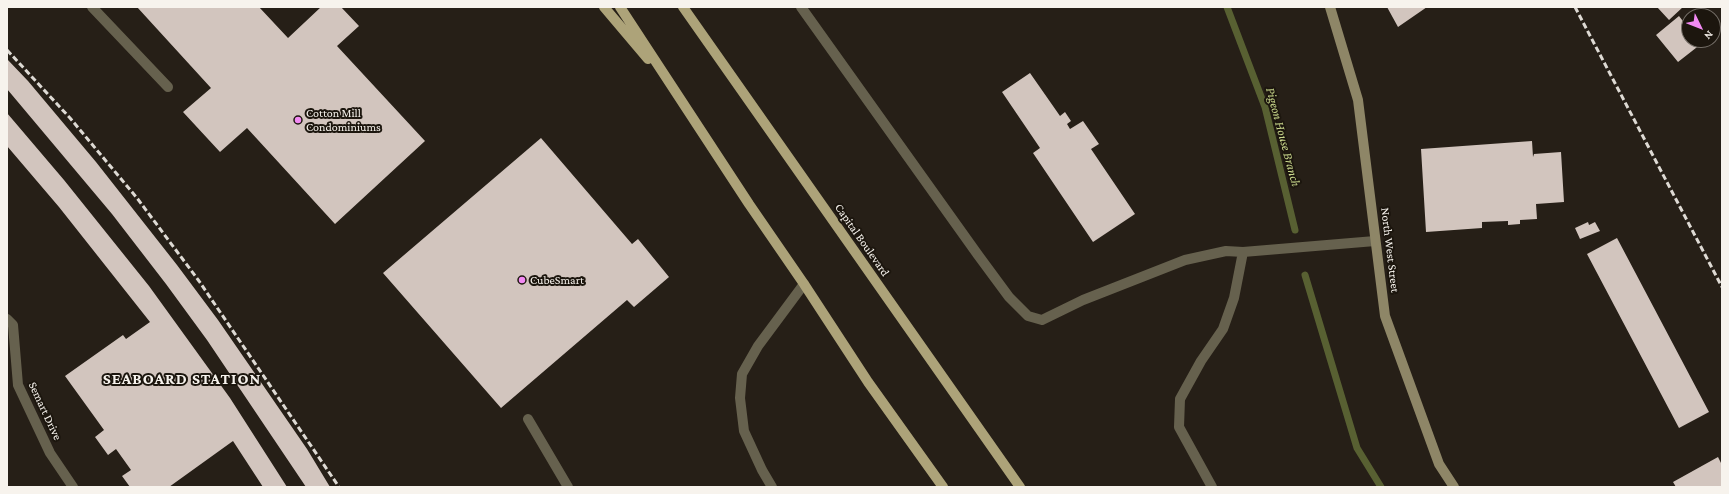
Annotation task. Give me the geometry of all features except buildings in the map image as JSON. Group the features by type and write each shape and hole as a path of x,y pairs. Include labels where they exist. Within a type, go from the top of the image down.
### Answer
{"main road":[{"path":"604,7 675,93 695,122"},
{"path":"620,7 748,204 804,284 868,382 942,486"},
{"name":"Capital Boulevard","path":"683,7 1020,487"}],"street":[{"path":"92,7 168,87"},
{"path":"801,7 991,273 1009,297 1028,316 1042,320 1083,300 1185,260 1226,251 1243,252 1375,241"},
{"name":"North West Street","path":"1330,7 1358,100 1385,316 1439,464 1454,487"},
{"path":"1212,487 1179,427 1180,399 1201,360 1223,329 1234,298 1243,252"},
{"path":"772,487 744,432 740,398 742,374 758,346 804,284"},
{"name":"Semart Drive","path":"7,319 13,325 18,386 50,453 73,487"},
{"path":"528,419 568,487"}],"waterway":[{"name":"Pigeon House Branch","path":"1227,7 1265,107 1295,230"},
{"name":"Pigeon House Branch","path":"1305,275 1357,448 1381,487"}],"railway":[{"path":"1575,7 1722,287"},
{"path":"7,50 70,118 137,198 199,281 339,487"}],"place":[{"name":"Cotton Mill Condominiums","path":"298,120"},
{"name":"CubeSmart","path":"522,280"}],"district":[{"name":"SEABOARD STATION","path":"182,379"}]}
